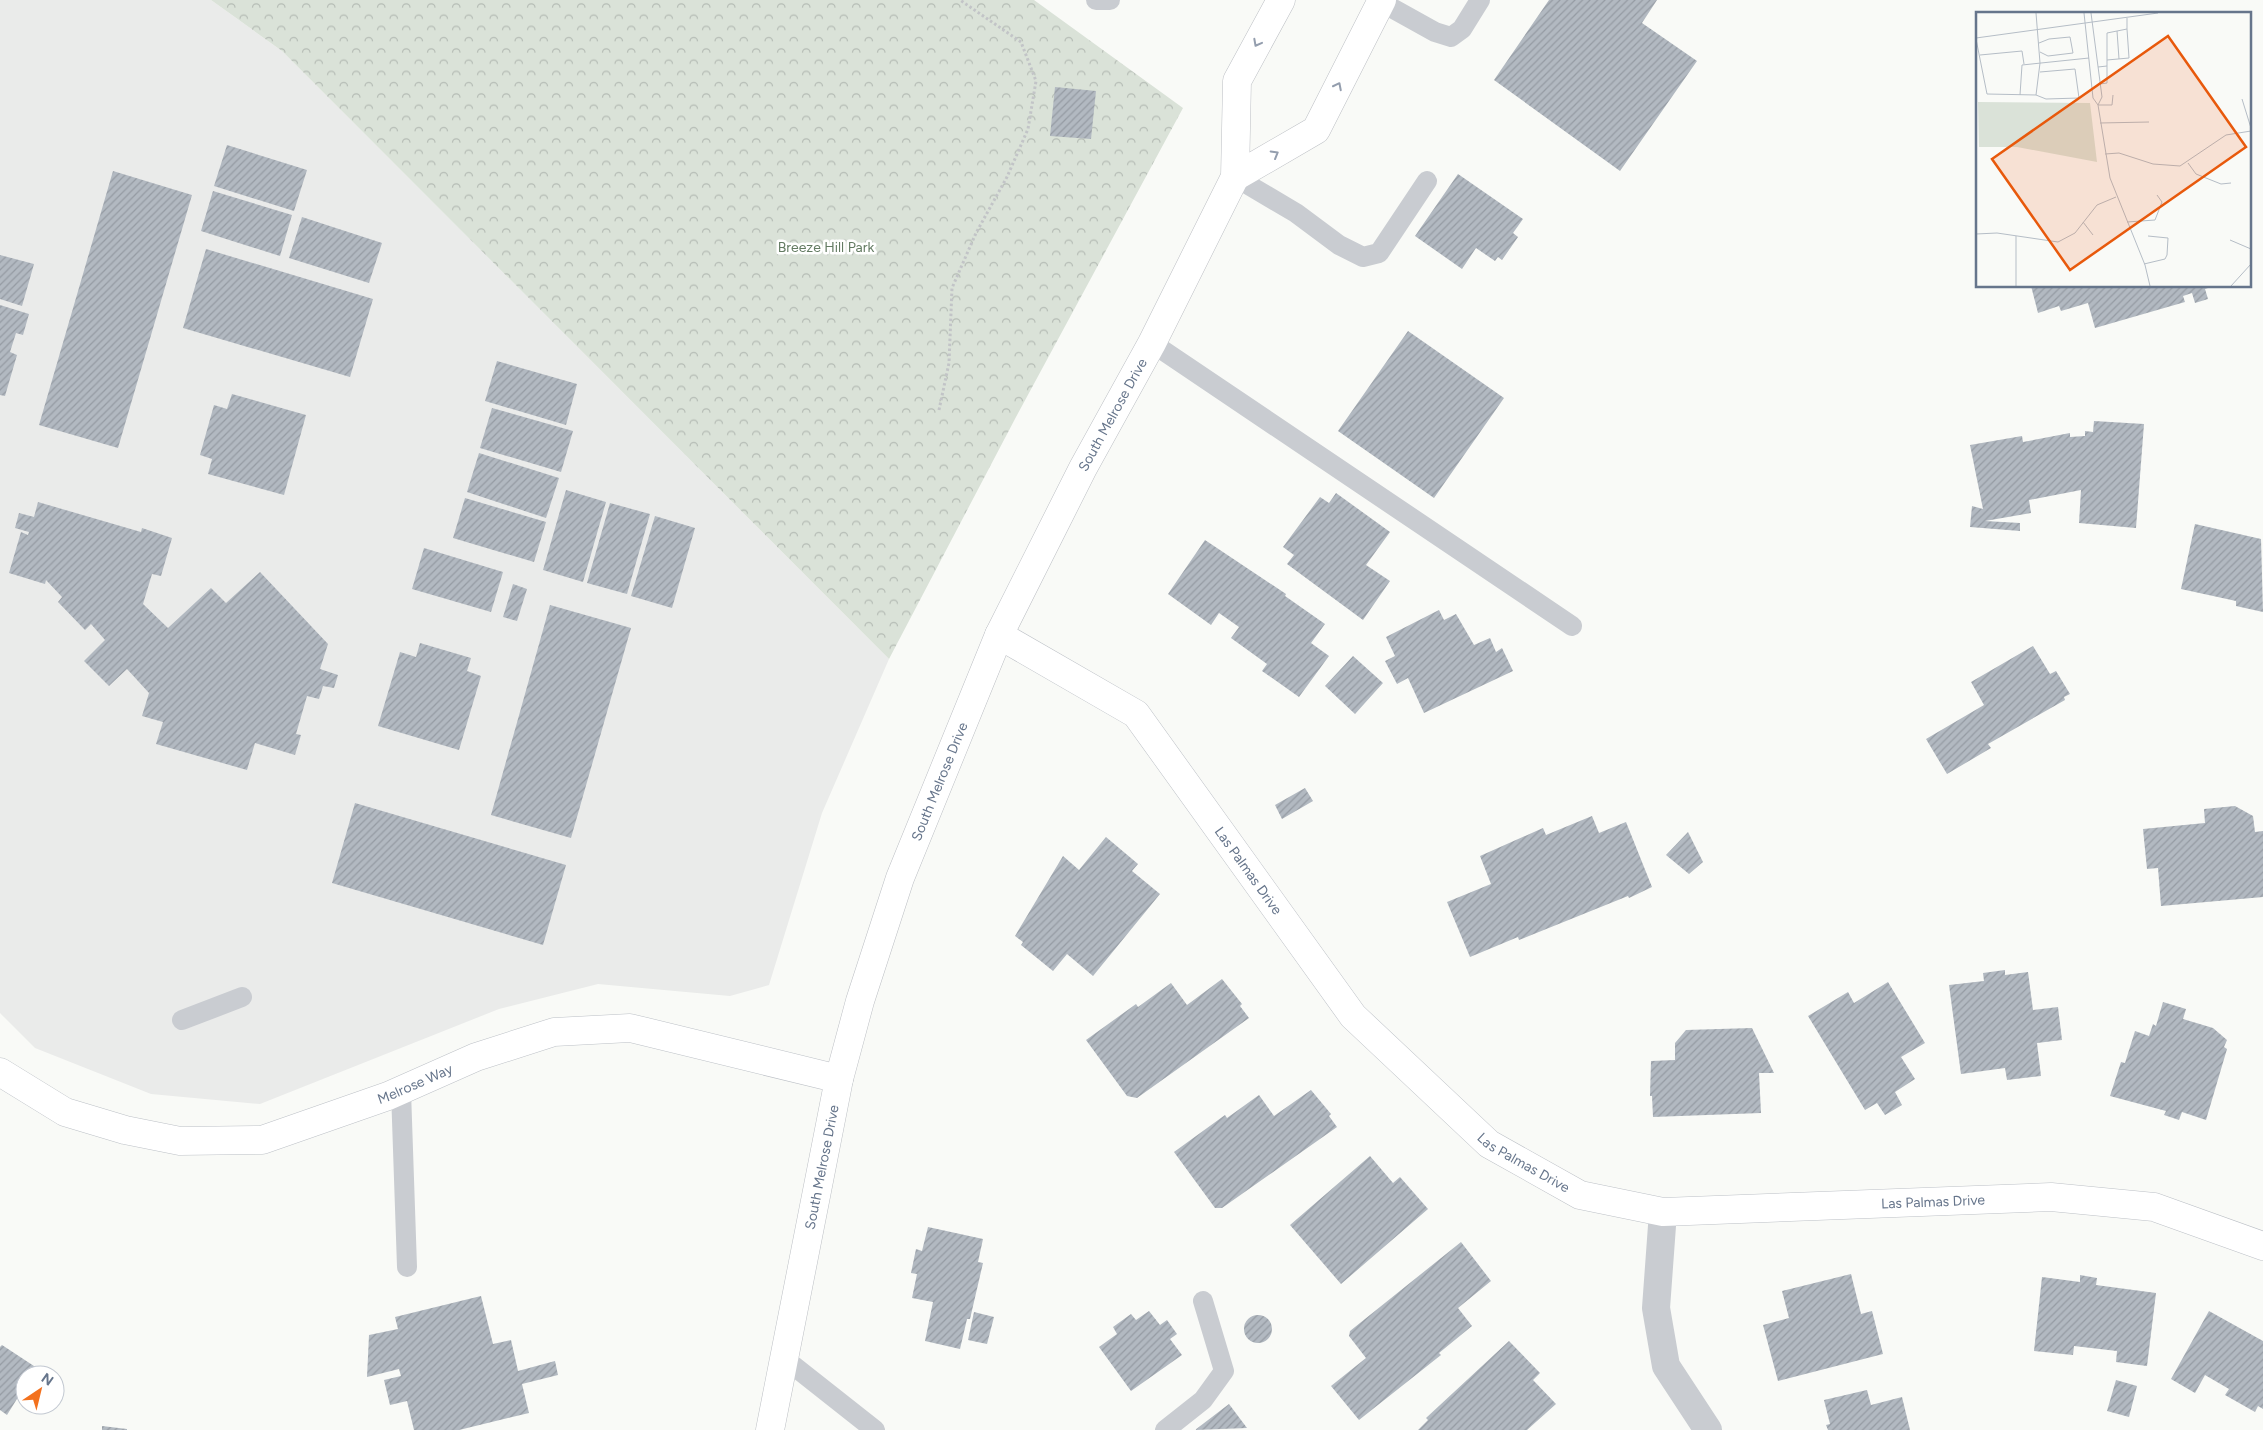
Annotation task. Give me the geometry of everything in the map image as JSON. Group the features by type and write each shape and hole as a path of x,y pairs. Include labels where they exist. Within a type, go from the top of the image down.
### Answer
{"street":[{"name":"South Melrose Drive","path":"770,1430 839,1079 860,1001 900,878 999,635 1079,475 1152,343 1235,177 1237,81 1280,0"},
{"path":"1235,177 1316,130 1381,1"},
{"name":"Las Palmas Drive","path":"999,635 1136,714 1353,1016 1489,1144 1580,1195 1663,1212 2051,1197 2154,1206 2263,1246"},
{"name":"Melrose Way","path":"0,1072 65,1112 125,1130 180,1141 262,1140 401,1090 476,1056 554,1032 630,1028 839,1079"},
{"path":"1663,1212 1656,1308 1666,1366 1708,1430"}],"lane":[{"path":"1096,0 1110,0"},
{"path":"1381,1 1435,32 1451,37 1462,29 1480,0"},
{"path":"1235,177 1296,213 1339,245 1363,257 1379,253 1427,181"},
{"path":"1152,343 1572,626"},
{"path":"182,1020 242,997"},
{"path":"401,1090 407,1267"},
{"path":"1165,1430 1203,1400 1224,1371 1203,1301"},
{"path":"785,1359 875,1430"}],"path":[{"path":"939,410 949,363 952,288 976,233 1007,177 1028,129 1036,81 1020,42 960,0"}],"shaded area":[{"path":"0,0 211,0 282,51 889,659 822,813 769,985 730,996 598,984 499,1009 260,1104 151,1094 35,1048 0,1013"}],"green space":[{"name":"Breeze Hill Park","path":"211,0 1034,0 1183,108 1016,417 889,659 282,51"}],"building":[{"path":"1549,0 1657,0 1642,23 1697,61 1620,171 1494,80"},
{"path":"1055,87 1096,91 1091,139 1050,136"},
{"path":"227,145 307,170 294,211 214,186"},
{"path":"113,171 192,195 118,448 39,425"},
{"path":"1458,174 1523,219 1513,233 1518,237 1502,260 1498,257 1495,261 1476,248 1462,269 1415,236"},
{"path":"213,191 292,215 280,256 201,231"},
{"path":"302,217 382,243 369,283 289,258"},
{"path":"206,249 373,299 350,377 183,328"},
{"path":"0,255 34,264 22,306 0,299"},
{"path":"2032,288 2208,288 2205,289 2208,299 2195,303 2192,293 2183,296 2185,302 2095,328 2088,303 2061,311 2059,306 2038,313"},
{"path":"0,305 29,314 23,335 16,333 10,352 17,355 5,396 0,395"},
{"path":"1408,331 1504,398 1434,498 1338,431"},
{"path":"497,361 577,384 566,425 485,401"},
{"path":"232,394 306,415 284,495 208,474 212,459 200,455 214,405 227,409"},
{"path":"492,408 573,431 561,472 480,448"},
{"path":"2094,421 2144,424 2136,528 2079,523 2081,490 2029,500 2031,513 1985,521 2020,523 2020,531 1970,527 1972,506 1983,509 1970,445 2022,436 2023,442 2070,433 2070,437 2085,436 2085,431 2093,432"},
{"path":"479,453 559,478 546,518 467,492"},
{"path":"566,490 606,502 583,582 543,570"},
{"path":"1336,493 1390,532 1366,565 1390,581 1363,620 1287,564 1294,555 1283,547 1320,497 1329,503"},
{"path":"465,498 546,522 534,562 453,538"},
{"path":"38,502 141,532 142,528 172,538 161,576 152,574 143,604 168,628 211,588 226,603 260,572 328,644 320,669 338,675 334,688 323,686 319,699 307,696 296,734 301,735 295,755 255,743 247,770 156,744 163,722 142,716 149,693 127,669 109,686 84,661 105,640 91,624 85,630 58,602 62,597 46,580 45,584 9,573 21,532 28,535 29,532 15,528 19,513 34,517"},
{"path":"610,503 650,514 627,594 587,583"},
{"path":"655,516 695,528 672,608 631,596"},
{"path":"2195,524 2261,539 2263,612 2236,606 2236,601 2181,589"},
{"path":"1205,540 1286,594 1285,596 1325,624 1311,643 1329,656 1299,697 1262,671 1267,664 1231,638 1239,627 1219,613 1211,625 1168,594"},
{"path":"424,548 503,572 491,612 412,589"},
{"path":"513,584 527,589 517,621 503,617"},
{"path":"550,605 631,628 571,838 491,815"},
{"path":"1439,610 1444,620 1456,614 1474,645 1490,638 1496,652 1502,648 1513,671 1424,713 1408,678 1397,684 1385,661 1395,656 1386,637"},
{"path":"420,643 471,658 467,671 481,676 459,750 378,726 400,652 416,657"},
{"path":"2033,646 2050,674 2056,671 2070,694 2064,697 2065,700 1988,744 1991,748 1947,774 1926,739 1984,705 1971,682"},
{"path":"1353,656 1383,683 1355,714 1325,686"},
{"path":"1305,788 1313,801 1282,819 1275,805"},
{"path":"355,803 566,865 543,945 332,883"},
{"path":"2235,806 2253,816 2255,832 2263,831 2263,897 2161,906 2158,868 2147,869 2143,829 2205,823 2204,809"},
{"path":"1592,816 1599,833 1626,822 1652,887 1629,898 1628,896 1519,940 1518,937 1470,957 1447,902 1491,884 1480,856 1543,828 1546,835"},
{"path":"1688,832 1703,862 1689,874 1666,855"},
{"path":"1106,837 1138,864 1132,871 1160,894 1093,976 1067,954 1053,971 1021,945 1023,942 1015,936 1063,856 1079,870"},
{"path":"2005,970 2005,975 2028,972 2033,1010 2058,1007 2062,1040 2037,1043 2041,1076 2007,1080 2005,1068 1961,1074 1949,985 1984,981 1983,973"},
{"path":"1222,979 1242,1004 1240,1006 1249,1018 1137,1098 1127,1096 1086,1040 1136,1004 1138,1007 1171,983 1187,1005"},
{"path":"1888,982 1925,1043 1901,1057 1915,1079 1895,1092 1902,1105 1885,1115 1877,1103 1865,1110 1808,1016 1848,992 1854,1003"},
{"path":"2163,1002 2186,1009 2183,1019 2213,1028 2227,1040 2224,1047 2227,1049 2206,1120 2182,1112 2179,1120 2164,1115 2166,1111 2110,1096 2121,1062 2125,1063 2135,1031 2149,1036 2153,1024 2156,1026"},
{"path":"1752,1028 1774,1073 1759,1073 1761,1113 1653,1117 1652,1096 1650,1096 1651,1061 1675,1060 1675,1043 1686,1030"},
{"path":"1311,1090 1331,1114 1329,1116 1337,1127 1222,1208 1215,1208 1174,1152 1225,1115 1227,1118 1259,1095 1274,1116"},
{"path":"1370,1156 1393,1183 1400,1177 1428,1209 1341,1284 1290,1225"},
{"path":"928,1227 983,1239 978,1262 983,1263 970,1319 967,1319 960,1349 925,1341 933,1302 912,1298 917,1274 911,1273 916,1249 922,1251"},
{"path":"1461,1242 1491,1281 1458,1308 1472,1326 1439,1353 1441,1355 1359,1420 1331,1386 1366,1358 1349,1336 1350,1331"},
{"path":"1851,1274 1861,1314 1872,1311 1883,1354 1778,1381 1763,1325 1789,1318 1782,1291"},
{"path":"2080,1275 2097,1278 2096,1285 2156,1293 2147,1366 2116,1362 2117,1351 2074,1346 2073,1355 2034,1351 2042,1277 2080,1282"},
{"path":"481,1296 493,1344 511,1340 518,1371 555,1361 558,1375 522,1384 529,1413 459,1430 414,1430 407,1401 390,1405 384,1380 401,1376 399,1369 367,1377 369,1335 398,1329 395,1317"},
{"path":"1149,1311 1160,1325 1167,1320 1177,1334 1170,1339 1182,1355 1131,1391 1099,1347 1117,1334 1113,1327 1131,1314 1136,1320"},
{"path":"2209,1311 2263,1341 2263,1409 2258,1406 2255,1412 2225,1395 2229,1389 2205,1375 2195,1393 2171,1379"},
{"path":"974,1312 994,1317 987,1344 968,1340"},
{"path":"1258,1315 1268,1319 1272,1329 1268,1339 1258,1343 1248,1339 1244,1329 1248,1319"},
{"path":"1509,1341 1540,1373 1533,1380 1556,1404 1527,1430 1418,1430 1428,1420 1426,1418"},
{"path":"2,1345 32,1365 15,1365 15,1402 7,1415 0,1410 0,1347"},
{"path":"2116,1380 2137,1386 2129,1417 2107,1411"},
{"path":"1867,1390 1871,1405 1902,1397 1910,1430 1828,1430 1826,1425 1830,1424 1824,1400"},
{"path":"1229,1404 1247,1428 1195,1430"},
{"path":"102,1426 127,1429 127,1430 102,1430"}]}
